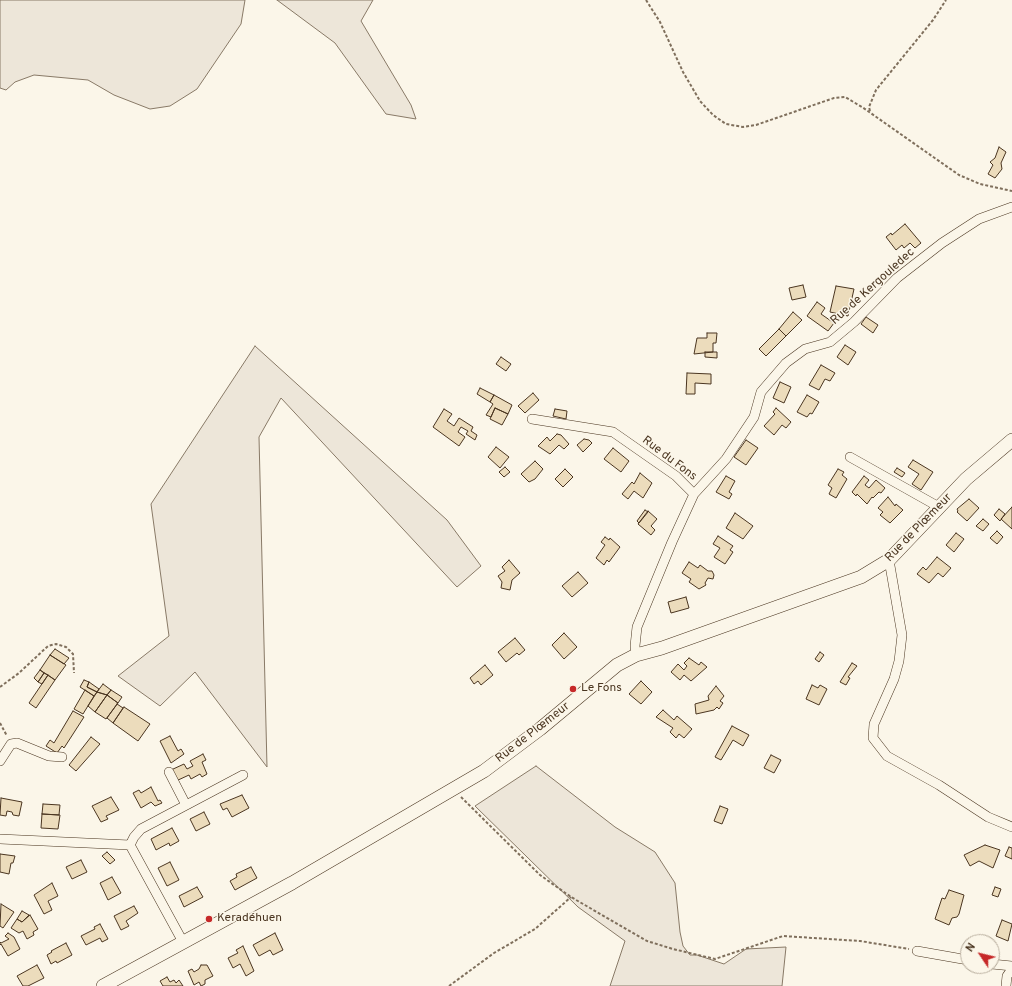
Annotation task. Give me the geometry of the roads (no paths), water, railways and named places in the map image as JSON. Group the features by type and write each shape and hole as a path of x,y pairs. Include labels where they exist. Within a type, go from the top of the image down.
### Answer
{"main road":[{"name":"Rue de Plœmeur","path":"103,986 292,883 453,789 502,758 617,665 636,655 662,648 861,577 889,560 966,479 1012,440"}],"street":[{"name":"Rue de Kergouledec","path":"694,494 726,459 754,417 761,392 786,363 805,349 830,342 854,322 897,278 942,243 979,220 1012,207"},
{"name":"Rue du Fons","path":"532,419 613,432 676,476 694,494 672,542 637,627 635,646 636,655"},
{"path":"850,457 939,507"},
{"path":"889,560 902,635 899,661 894,679 874,724 873,733 876,743 887,756 938,785 988,817 1012,827"},
{"path":"0,761 10,744 17,743 50,756 62,757"},
{"path":"169,772 186,805"},
{"path":"130,845 141,829 243,775"},
{"path":"0,839 130,845"},
{"path":"130,845 183,942"},
{"path":"917,951 960,959"},
{"path":"1000,966 1012,968 1007,976 1006,986"}],"place":[{"name":"Le Fons","path":"573,689"},
{"name":"Keradéhuen","path":"209,919"}]}
